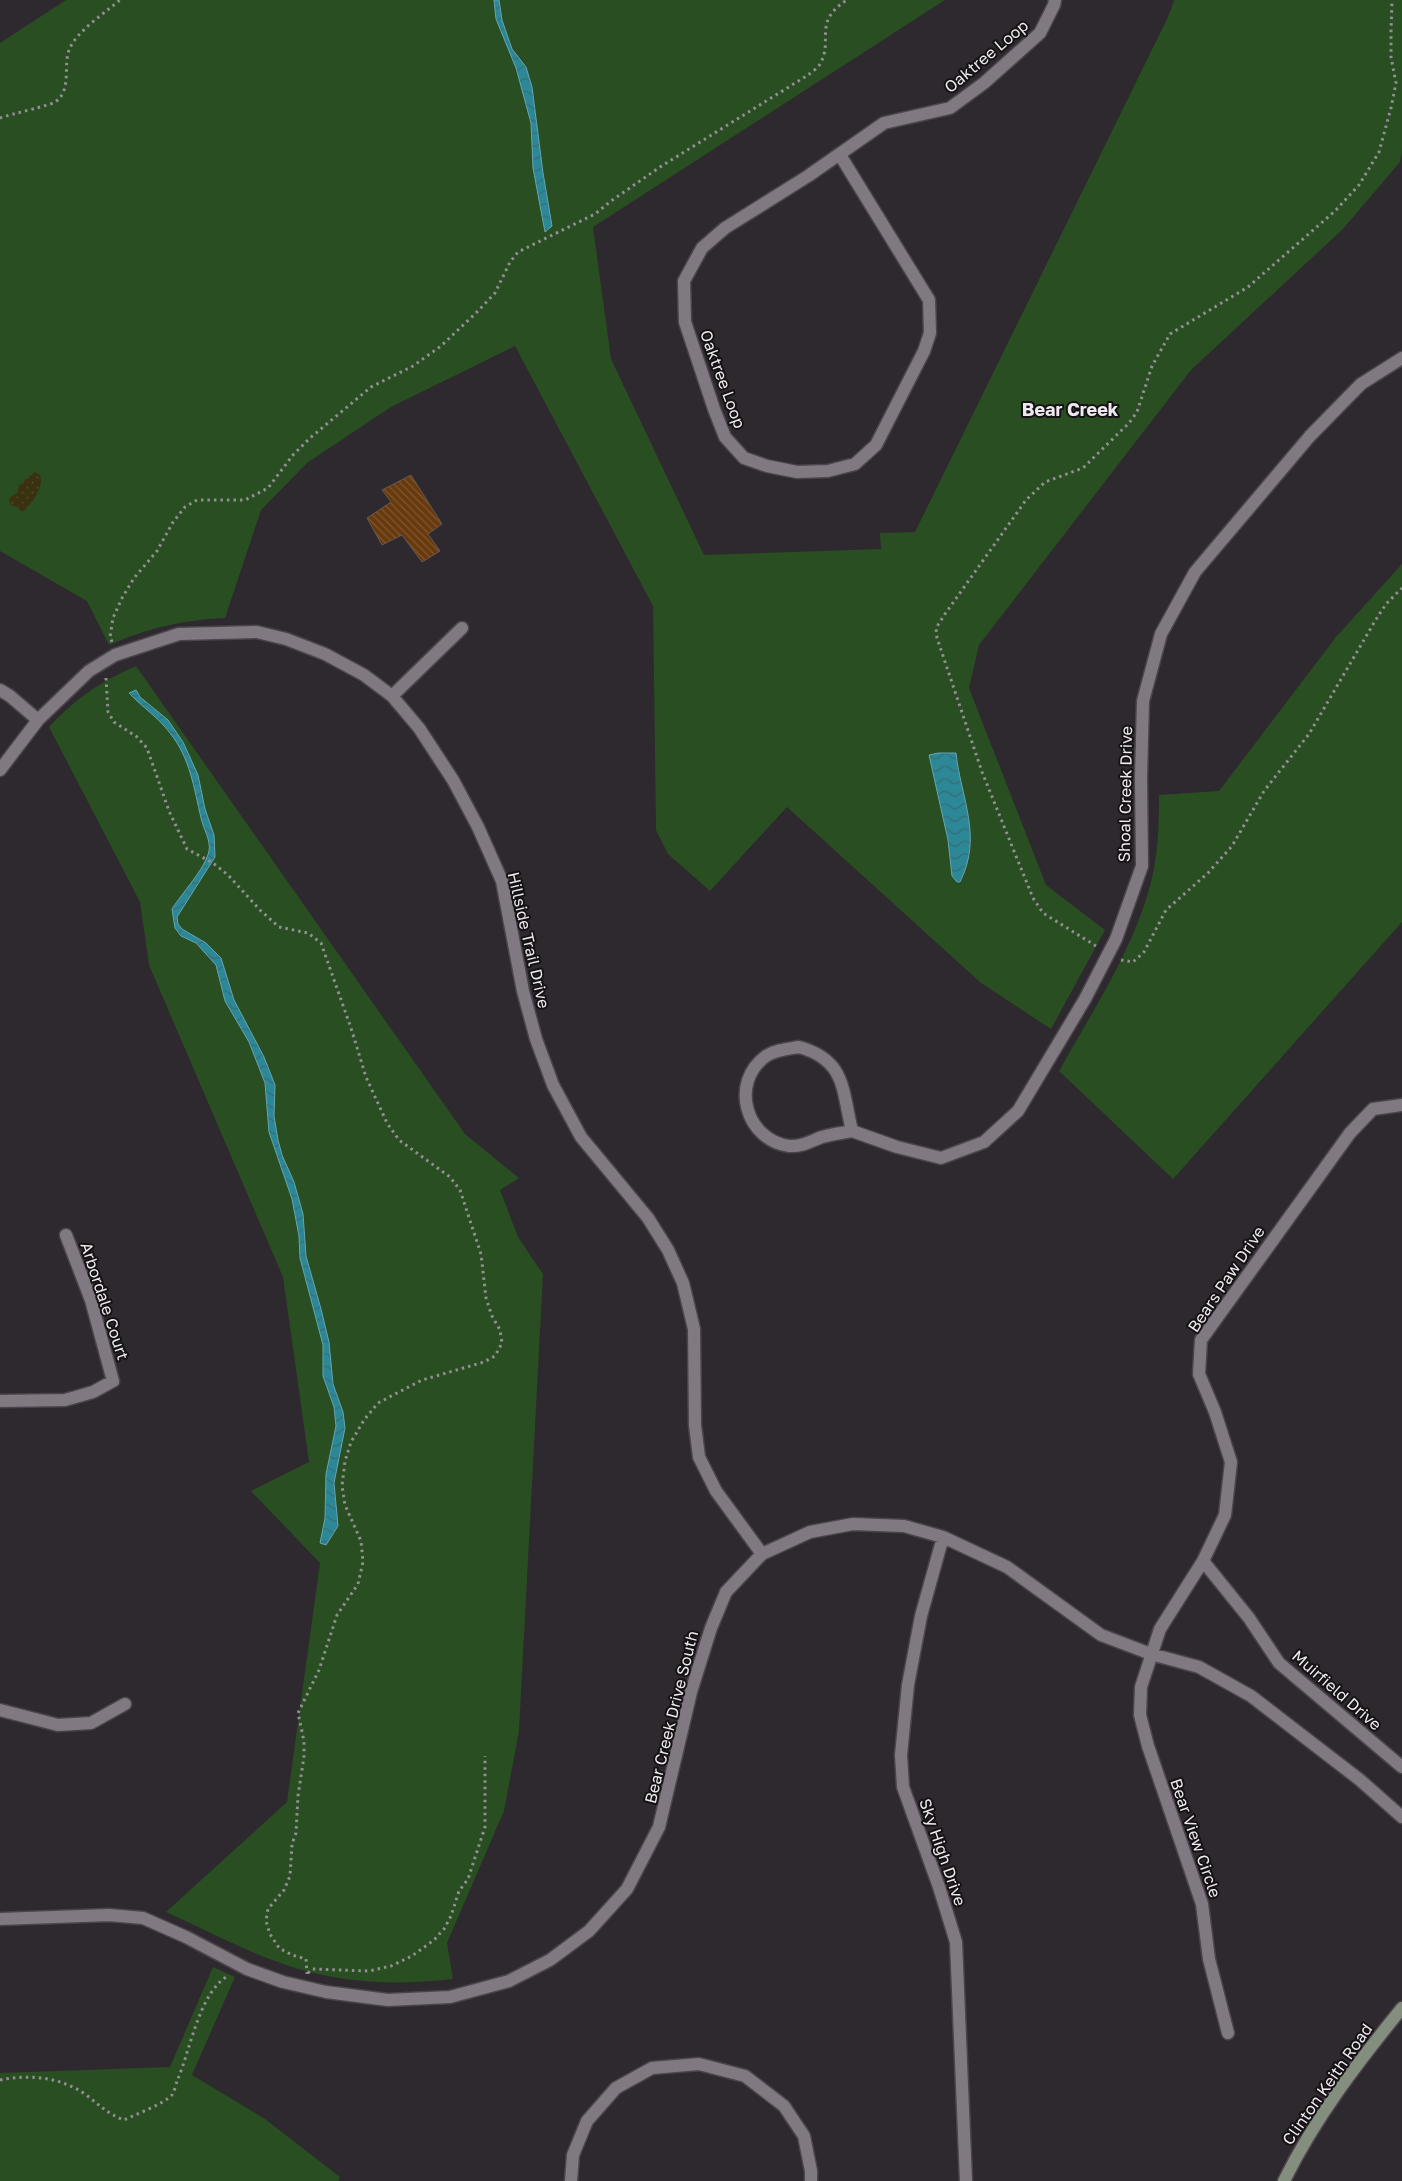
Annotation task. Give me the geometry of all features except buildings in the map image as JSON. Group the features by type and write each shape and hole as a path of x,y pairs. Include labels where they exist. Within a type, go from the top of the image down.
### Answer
{"main road":[{"name":"Clinton Keith Road","path":"1284,2181 1308,2135 1362,2058 1402,2008"}],"street":[{"name":"Oaktree Loop","path":"840,155 929,300 930,333 924,351 876,445 854,464 828,471 797,472 767,466 744,458 725,437 714,410 685,322 684,281 702,248 725,228 840,155 884,123 950,108 984,83 1040,33 1055,0"},
{"name":"Shoal Creek Drive","path":"852,1131 897,1148 941,1158 984,1142 1018,1111 1085,999 1109,953 1116,939 1142,866 1141,778 1143,701 1161,634 1195,572 1310,436 1361,384 1402,358"},
{"path":"392,696 462,628"},
{"name":"Hillside Trail Drive","path":"0,770 38,720 89,671 109,659 139,646 179,634 257,632 286,639 325,654 364,675 392,696 419,728 453,780 478,827 502,881 523,991 536,1039 553,1085 581,1138 648,1218 668,1250 683,1283 694,1328 695,1425 699,1457 716,1491 762,1554"},
{"path":"0,690 38,720"},
{"path":"798,1047 815,1052 827,1060 836,1071 842,1084 852,1131 823,1137 807,1144 790,1146 774,1141 760,1132 749,1118 745,1101 746,1084 754,1068 766,1056 781,1049 798,1047"},
{"name":"Bears Paw Drive","path":"1150,1654 1160,1629 1203,1561 1225,1515 1231,1462 1215,1412 1199,1374 1201,1340 1350,1132 1373,1109 1402,1105"},
{"name":"Arbordale Court","path":"0,1401 65,1400 93,1392 114,1381 91,1300 66,1235"},
{"name":"Bear Creek Drive South","path":"0,1919 109,1915 144,1918 186,1937 247,1969 283,1982 326,1992 388,2000 450,1997 509,1981 550,1960 589,1931 627,1889 659,1826 692,1692 711,1628 726,1592 762,1554 810,1532 853,1524 904,1526 944,1537 1007,1566 1101,1636 1150,1654 1199,1667 1251,1696 1360,1780 1402,1817"},
{"name":"Sky High Drive","path":"944,1537 921,1616 908,1685 902,1756 903,1788 939,1887 956,1942 966,2181"},
{"name":"Muirfield Drive","path":"1203,1561 1249,1618 1279,1663 1402,1767"},
{"name":"Bear View Circle","path":"1150,1654 1142,1687 1140,1715 1148,1746 1202,1904 1209,1959 1228,2033"},
{"path":"0,1710 58,1725 91,1723 125,1704"},
{"path":"571,2181 573,2155 587,2121 616,2088 652,2068 699,2064 745,2076 784,2106 804,2136 811,2171 811,2181"}],"path":[{"path":"0,118 56,102 64,90 66,58 70,47 77,37 120,0"},
{"path":"307,1973 306,1959 292,1955 279,1948 270,1934 266,1921 268,1909 284,1890 290,1876 292,1844 296,1833 298,1796 304,1756 298,1713 319,1670 336,1615 358,1584 363,1562 361,1541 345,1506 342,1486 345,1461 356,1435 378,1403 422,1380 484,1362 495,1356 502,1344 500,1330 492,1316 486,1298 481,1254 460,1190 450,1177 399,1140 387,1122 366,1077 351,1028 320,943 308,933 278,926 260,910 234,879 215,864 187,849 169,811 147,748 137,737 114,722 108,712 105,682 113,618 134,578 157,551 173,522 186,507 197,500 245,500 268,488 293,455 310,438 371,387 413,366 441,346 478,312 495,293 510,262 518,252 595,214 611,200 660,167 808,75 820,65 824,53 826,24 833,12 847,0"},
{"path":"1392,0 1391,48 1396,84 1392,108 1379,152 1359,185 1336,211 1248,287 1170,334 1152,366 1137,412 1129,423 1083,468 1045,482 1026,500 959,591 936,628 937,638 982,772 1033,898 1043,913 1109,953 1122,960 1133,962 1144,952 1166,910 1208,873 1232,846 1264,791 1310,734 1374,621 1386,604 1402,588"},
{"path":"303,1978 312,1969 369,1971 391,1966 412,1956 434,1940 444,1929 451,1916 459,1891 468,1879 485,1827 485,1756"},
{"path":"0,2080 23,2076 38,2076 69,2085 102,2108 124,2120 140,2113 172,2095 184,2066 198,2017 220,1981 228,1976 237,1976"}],"green space":[{"path":"66,0 945,0 593,227 611,359 704,555 881,549 880,533 915,532 1168,17 1174,0 1402,0 1402,151 1400,162 1343,229 1191,370 979,645 969,688 1046,885 1105,930 1051,1029 981,983 787,807 710,891 668,854 656,830 653,606 515,346 391,407 307,463 261,510 225,618 166,626 109,645 87,601 0,551 0,43"},
{"path":"1402,564 1402,922 1173,1179 1059,1071 1122,958 1142,910 1155,863 1159,795 1219,791 1336,637"},
{"path":"136,666 465,1134 519,1178 500,1190 518,1237 543,1274 519,1731 504,1811 447,1943 453,1979 373,1982 315,1973 262,1956 166,1912 287,1802 320,1563 251,1491 309,1462 283,1277 149,965 140,902 49,727 79,699 111,678"},
{"path":"213,1967 235,1977 192,2075 265,2119 340,2177 338,2181 0,2181 0,2073 170,2067"}],"sand":[{"path":"35,472 40,475 41,485 33,500 22,512 17,507 11,505 9,501 11,496 18,493 17,487"}],"water":[{"path":"494,0 499,0 502,20 512,49 526,67 532,87 552,226 545,232 533,168 531,123 516,68 496,19"},
{"path":"136,690 140,697 168,720 183,742 198,775 205,809 214,835 215,857 177,917 178,924 182,929 206,943 221,958 234,1000 264,1057 275,1085 274,1116 278,1140 282,1155 294,1182 303,1214 306,1256 329,1342 333,1384 343,1412 345,1428 334,1483 338,1526 326,1545 320,1543 325,1518 326,1474 336,1426 334,1407 323,1376 323,1345 300,1258 299,1236 292,1199 269,1132 265,1083 249,1042 225,1001 216,965 196,943 181,936 175,928 172,909 207,858 209,843 187,763 177,743 165,727 129,693"},
{"path":"956,753 968,818 970,849 967,865 960,882 957,882 952,876 948,840 929,755"}],"district":[{"name":"Bear Creek","path":"1070,409"}]}
